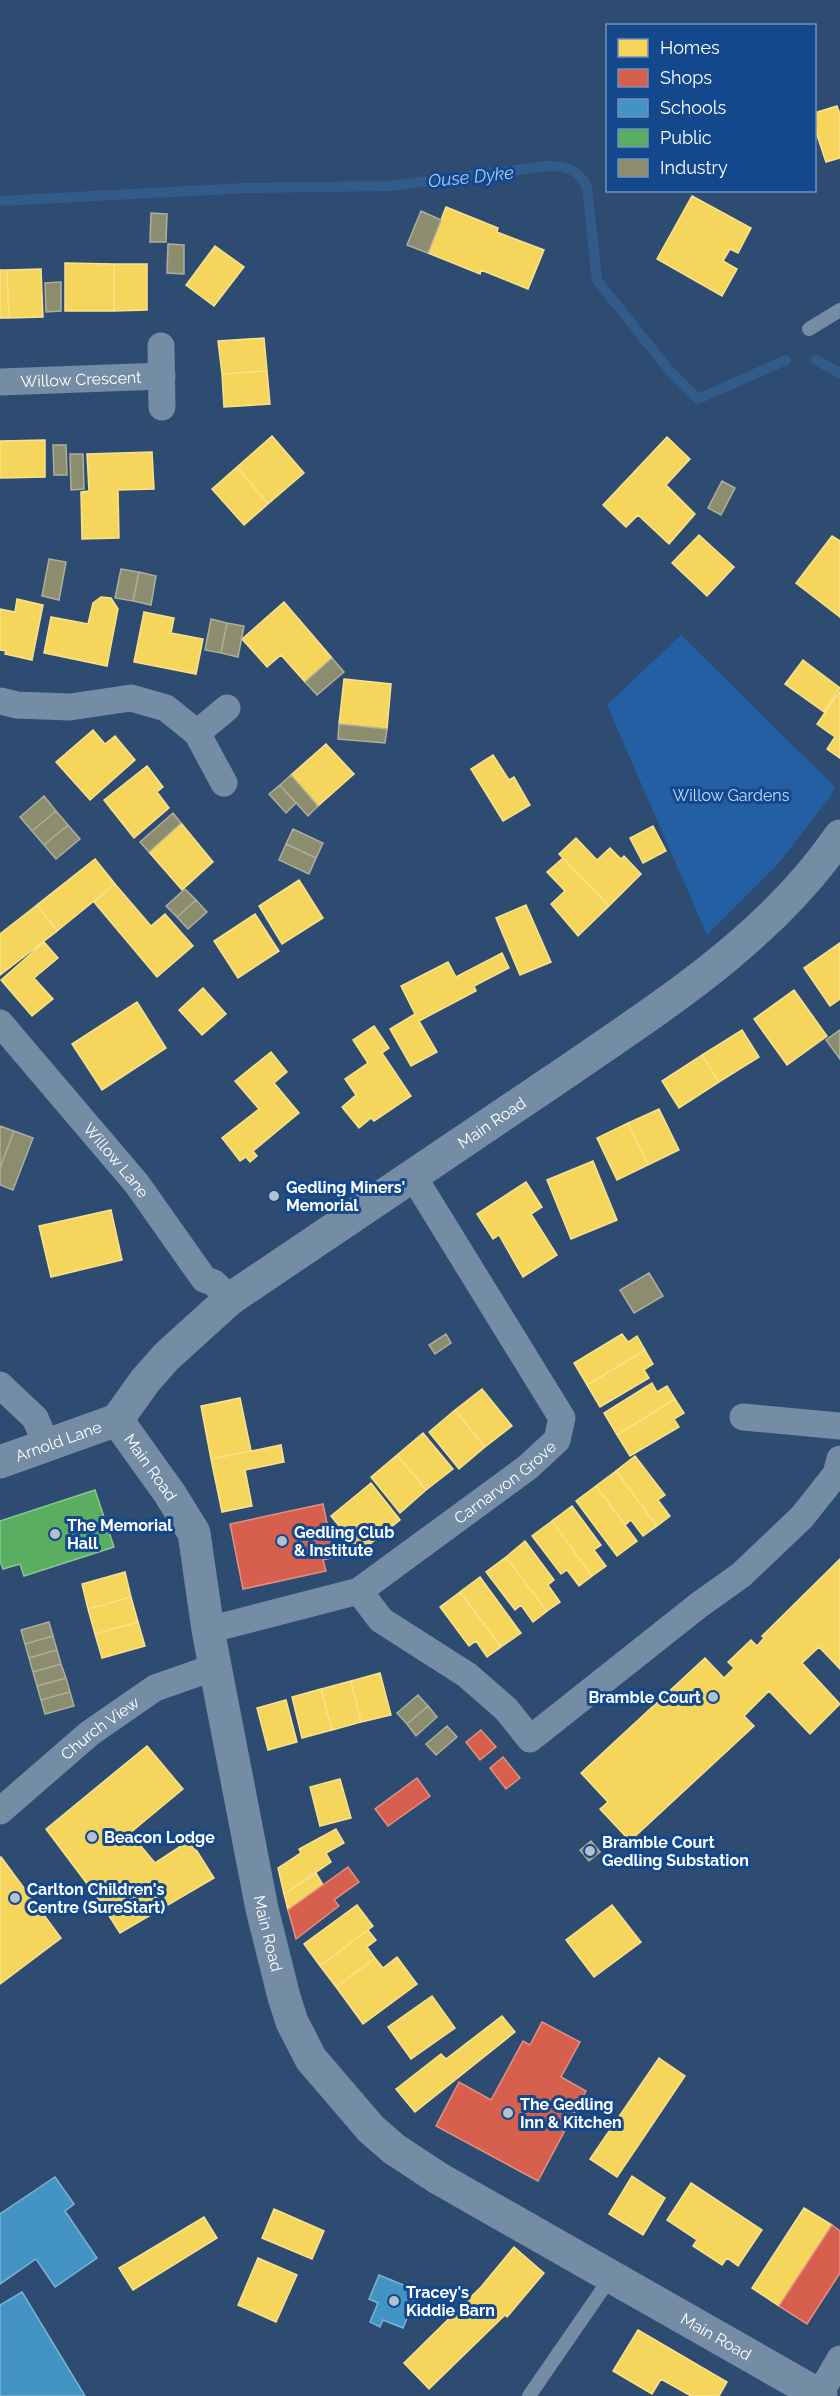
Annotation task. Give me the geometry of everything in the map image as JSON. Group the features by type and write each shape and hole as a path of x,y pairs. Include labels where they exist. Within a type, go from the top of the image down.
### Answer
{"street":[{"name":"Willow Crescent","path":"161,346 162,407"},
{"name":"Willow Crescent","path":"0,382 162,376"},
{"path":"0,701 17,705 70,707 132,698 166,708 197,733 224,783"},
{"path":"197,733 227,708"},
{"name":"Main Road","path":"820,2395 438,2178 394,2149 371,2129 311,2059 292,2022 262,1909 208,1630 194,1533 170,1494 117,1420 145,1381 166,1357 230,1299 667,1003 759,929 813,872 840,836"},
{"name":"Willow Lane","path":"0,1023 136,1184 204,1279 214,1283 230,1299"},
{"name":"Carnarvon Grove","path":"208,1630 359,1591 528,1467 557,1440 562,1418 413,1176"},
{"path":"0,1386 35,1418 47,1445"},
{"path":"743,1417 840,1426"},
{"name":"Arnold Lane","path":"0,1462 117,1420"},
{"path":"359,1591 381,1620 467,1675 506,1709 530,1739 699,1605 741,1575 802,1517 836,1474 840,1459"},
{"name":"Church View","path":"0,1811 90,1733 154,1688 215,1667"},
{"path":"820,2395 840,2359"}],"lane":[{"path":"809,329 840,310"},
{"path":"529,2396 612,2276"}],"green space":[{"name":"Willow Gardens","path":"681,635 835,787 830,797 778,864 707,935 607,705"}],"building: Homes":[{"path":"837,106 840,114 840,158 826,162 816,132 816,112"},
{"path":"692,196 751,228 738,253 730,249 723,261 737,269 722,296 657,259"},
{"path":"446,207 498,228 497,232 544,250 528,289 481,270 480,274 428,253"},
{"path":"215,246 244,267 214,306 186,285"},
{"path":"65,263 114,264 114,311 65,311"},
{"path":"114,264 147,264 147,310 114,311"},
{"path":"41,269 43,317 9,318 7,270"},
{"path":"0,270 7,270 9,318 0,318"},
{"path":"264,338 267,371 222,374 218,341"},
{"path":"267,371 270,404 224,407 222,374"},
{"path":"272,436 304,473 268,504 237,467"},
{"path":"667,437 690,459 666,485 695,514 669,544 638,515 626,527 603,505"},
{"path":"45,440 45,477 0,478 0,441"},
{"path":"152,452 154,489 118,490 119,538 82,539 81,492 89,491 87,454"},
{"path":"237,467 268,504 244,525 212,489"},
{"path":"699,535 734,567 707,596 672,563"},
{"path":"832,536 840,541 840,617 796,583"},
{"path":"101,597 111,598 118,609 107,666 44,653 51,617 88,624 93,603"},
{"path":"17,599 43,605 32,660 5,654 6,651 0,650 0,609 15,612"},
{"path":"284,602 332,658 305,682 281,655 267,667 242,639"},
{"path":"144,612 174,618 171,633 203,639 196,674 134,662"},
{"path":"803,660 840,688 824,712 785,684"},
{"path":"344,679 391,684 387,729 339,724"},
{"path":"840,691 840,758 827,749 835,737 817,724"},
{"path":"93,730 105,744 115,736 135,760 90,800 56,762"},
{"path":"326,744 354,774 318,806 291,775"},
{"path":"493,755 509,780 514,777 530,805 503,821 471,769"},
{"path":"147,766 163,787 157,792 169,808 134,838 104,800"},
{"path":"181,823 213,862 182,890 149,852"},
{"path":"653,826 666,851 643,863 630,838"},
{"path":"576,838 597,860 610,848 621,859 624,856 641,874 609,906 559,854"},
{"path":"563,858 609,906 578,936 551,904 565,891 547,872"},
{"path":"95,859 115,884 57,931 37,905"},
{"path":"299,880 323,918 282,944 259,906"},
{"path":"115,884 151,926 165,914 193,946 157,977 94,902"},
{"path":"37,905 57,931 0,975 0,934"},
{"path":"526,905 551,962 520,975 496,918"},
{"path":"255,914 279,951 238,978 214,941"},
{"path":"44,942 58,958 34,978 53,999 32,1016 1,980"},
{"path":"840,943 840,999 830,1006 804,968"},
{"path":"502,953 509,968 474,986 476,991 419,1021 437,1052 411,1066 390,1029 415,1014 401,986 448,962 456,977"},
{"path":"203,988 226,1014 202,1035 179,1010"},
{"path":"794,990 827,1036 787,1065 754,1019"},
{"path":"137,1002 166,1048 102,1090 72,1044"},
{"path":"374,1026 389,1048 382,1053 411,1096 374,1121 371,1118 359,1128 342,1107 356,1095 345,1079 368,1063 353,1040"},
{"path":"742,1030 759,1057 719,1082 702,1055"},
{"path":"271,1052 287,1072 274,1083 299,1113 253,1151 257,1156 250,1162 246,1157 240,1161 222,1138 259,1109 235,1081"},
{"path":"702,1055 719,1082 679,1108 662,1081"},
{"path":"659,1109 679,1150 648,1165 628,1123"},
{"path":"628,1123 648,1165 617,1180 597,1138"},
{"path":"593,1161 617,1220 571,1239 547,1180"},
{"path":"526,1182 542,1207 531,1214 557,1255 523,1277 499,1235 493,1239 477,1214"},
{"path":"111,1210 122,1260 51,1277 39,1226"},
{"path":"622,1334 628,1342 637,1336 645,1350 587,1385 574,1363"},
{"path":"645,1350 653,1364 644,1370 649,1378 600,1407 587,1385"},
{"path":"652,1383 657,1392 667,1386 675,1399 617,1435 604,1413"},
{"path":"482,1389 512,1426 485,1447 455,1410"},
{"path":"240,1398 251,1451 211,1459 201,1406"},
{"path":"675,1399 684,1413 674,1419 679,1427 630,1456 617,1435"},
{"path":"455,1410 485,1447 459,1469 429,1432"},
{"path":"423,1433 453,1469 426,1490 397,1455"},
{"path":"281,1445 284,1462 245,1470 252,1506 222,1512 211,1459"},
{"path":"397,1455 426,1490 400,1513 371,1477"},
{"path":"635,1456 665,1495 658,1500 670,1516 657,1526 616,1471"},
{"path":"616,1471 657,1526 643,1536 631,1520 625,1525 596,1486"},
{"path":"371,1483 400,1520 360,1552 331,1516"},
{"path":"596,1486 637,1541 617,1556 576,1501"},
{"path":"572,1506 601,1545 594,1550 606,1566 592,1576 552,1521"},
{"path":"552,1521 592,1576 579,1586 567,1570 561,1574 532,1536"},
{"path":"525,1541 554,1580 548,1585 560,1602 547,1611 506,1557"},
{"path":"506,1557 547,1611 533,1622 521,1605 515,1610 486,1572"},
{"name":"Bramble Court","path":"840,1559 840,1669 819,1647 802,1663 840,1704 810,1734 769,1691 744,1716 754,1726 630,1841 600,1809 608,1802 581,1773 705,1658 724,1678 734,1668 728,1662 751,1640 757,1646 764,1638 762,1636"},
{"path":"125,1572 131,1597 88,1609 82,1584"},
{"path":"480,1577 521,1633 501,1647 460,1592"},
{"path":"460,1592 501,1647 487,1657 476,1641 469,1646 440,1607"},
{"path":"131,1597 138,1622 95,1634 88,1609"},
{"path":"138,1622 145,1646 102,1658 95,1634"},
{"path":"380,1673 391,1715 361,1722 351,1681"},
{"path":"351,1681 361,1722 332,1730 321,1689"},
{"path":"321,1689 332,1730 302,1738 292,1697"},
{"path":"286,1700 297,1742 268,1750 257,1708"},
{"name":"Beacon Lodge","path":"147,1746 183,1789 130,1833 155,1863 190,1840 214,1878 120,1933 97,1897 46,1829"},
{"path":"340,1779 351,1818 320,1826 310,1787"},
{"path":"336,1829 344,1843 326,1853 331,1862 284,1894 278,1868 301,1853 299,1849"},
{"name":"Carlton Children's Centre (SureStart)","path":"0,1858 61,1938 0,1984"},
{"path":"316,1873 323,1885 288,1910 284,1894"},
{"path":"357,1905 373,1926 320,1966 304,1944"},
{"path":"612,1905 641,1942 594,1977 566,1940"},
{"path":"368,1930 376,1940 367,1947 375,1958 336,1987 320,1966"},
{"path":"397,1957 417,1984 363,2024 336,1987 375,1958 383,1968"},
{"path":"432,1996 455,2028 411,2059 388,2027"},
{"path":"502,2016 515,2032 415,2112 396,2089 441,2054 446,2059"},
{"path":"659,2058 685,2076 617,2177 590,2159"},
{"path":"632,2176 665,2198 643,2235 609,2214"},
{"path":"691,2183 762,2230 738,2266 727,2258 722,2265 693,2246 697,2240 667,2220"},
{"path":"804,2208 832,2225 779,2306 752,2288"},
{"path":"274,2209 324,2231 312,2259 262,2238"},
{"path":"204,2217 217,2238 133,2290 119,2268"},
{"path":"514,2247 544,2273 507,2317 505,2315 429,2389 404,2363 481,2287"},
{"path":"258,2258 297,2275 276,2322 238,2305"},
{"path":"638,2330 727,2382 719,2396 691,2396 661,2379 652,2394 613,2371"}],"building: Shops":[{"name":"Gedling Club & Institute","path":"323,1504 334,1557 323,1560 326,1571 243,1589 230,1524"},
{"path":"481,1730 496,1747 480,1760 466,1742"},
{"path":"503,1757 520,1778 506,1789 490,1768"},
{"path":"417,1778 430,1796 388,1826 375,1809"},
{"path":"348,1867 359,1882 334,1900 339,1906 296,1939 288,1910"},
{"name":"The Gedling Inn & Kitchen","path":"542,2022 580,2042 561,2077 586,2091 538,2181 436,2126 459,2082 491,2100 523,2041 530,2045"},
{"path":"832,2225 840,2231 840,2273 807,2324 779,2306"}],"building: Schools":[{"path":"55,2177 74,2204 65,2211 97,2258 55,2287 36,2259 0,2284 0,2214"},
{"name":"Tracey's Kiddie Barn","path":"379,2275 418,2291 403,2328 383,2320 380,2327 370,2322 378,2303 369,2299"},
{"path":"22,2292 85,2396 0,2396 0,2305"}],"building: Public":[{"name":"The Memorial Hall","path":"95,1490 114,1547 24,1576 20,1564 3,1569 0,1561 0,1521"}],"building: Industry":[{"path":"421,211 441,220 428,253 407,245"},
{"path":"151,213 167,214 166,242 150,242"},
{"path":"168,244 184,245 184,274 167,273"},
{"path":"61,282 61,311 46,312 45,283"},
{"path":"53,445 66,445 67,475 54,475"},
{"path":"70,454 83,454 84,489 71,490"},
{"path":"722,481 735,488 721,515 708,508"},
{"path":"49,559 66,562 59,600 42,596"},
{"path":"121,569 139,572 133,601 115,598"},
{"path":"139,572 156,576 151,605 133,601"},
{"path":"211,619 227,623 221,653 205,650"},
{"path":"227,623 244,626 238,657 221,653"},
{"path":"332,658 344,672 317,695 305,682"},
{"path":"339,724 387,729 385,743 338,739"},
{"path":"291,775 318,806 308,816 280,785"},
{"path":"280,785 296,803 286,813 269,794"},
{"path":"44,796 56,811 32,831 20,817"},
{"path":"56,811 68,825 44,845 32,831"},
{"path":"173,813 181,823 149,852 140,842"},
{"path":"68,825 80,839 56,859 44,845"},
{"path":"293,829 323,843 316,858 286,844"},
{"path":"286,844 316,858 309,874 279,860"},
{"path":"185,889 196,900 177,917 166,906"},
{"path":"196,900 207,912 188,929 177,917"},
{"path":"840,1030 840,1059 826,1040"},
{"path":"0,1126 14,1131 0,1168"},
{"path":"14,1131 33,1138 13,1190 0,1185 0,1168"},
{"path":"649,1273 663,1296 634,1313 620,1290"},
{"path":"446,1334 451,1343 435,1354 429,1345"},
{"path":"49,1622 53,1636 25,1644 21,1630"},
{"path":"53,1636 57,1650 29,1658 25,1644"},
{"path":"57,1650 61,1664 33,1672 29,1658"},
{"path":"61,1664 66,1678 37,1686 33,1672"},
{"path":"66,1678 70,1692 41,1700 37,1686"},
{"path":"70,1692 74,1706 45,1714 41,1700"},
{"path":"418,1695 428,1706 407,1724 397,1713"},
{"path":"428,1706 437,1717 416,1736 407,1724"},
{"path":"447,1726 457,1737 436,1755 426,1744"},
{"name":"Bramble Court Gedling Substation","path":"591,1841 600,1852 589,1861 580,1850"}],"waterway":[{"name":"Ouse Dyke","path":"0,201 247,188 390,186 547,166 565,168 575,172 587,186 597,280 669,370 698,399 786,360"},
{"name":"Ouse Dyke","path":"816,360 840,373"}],"place":[{"name":"Gedling Miners' Memorial","path":"274,1196"},
{"name":"The Memorial Hall","path":"55,1534"},
{"name":"Gedling Club & Institute","path":"282,1541"},
{"name":"Bramble Court","path":"713,1697"},
{"name":"Beacon Lodge","path":"92,1837"},
{"name":"Bramble Court Gedling Substation","path":"590,1851"},
{"name":"Carlton Children's Centre (SureStart)","path":"15,1898"},
{"name":"The Gedling Inn & Kitchen","path":"508,2113"},
{"name":"Tracey's Kiddie Barn","path":"394,2301"}]}
